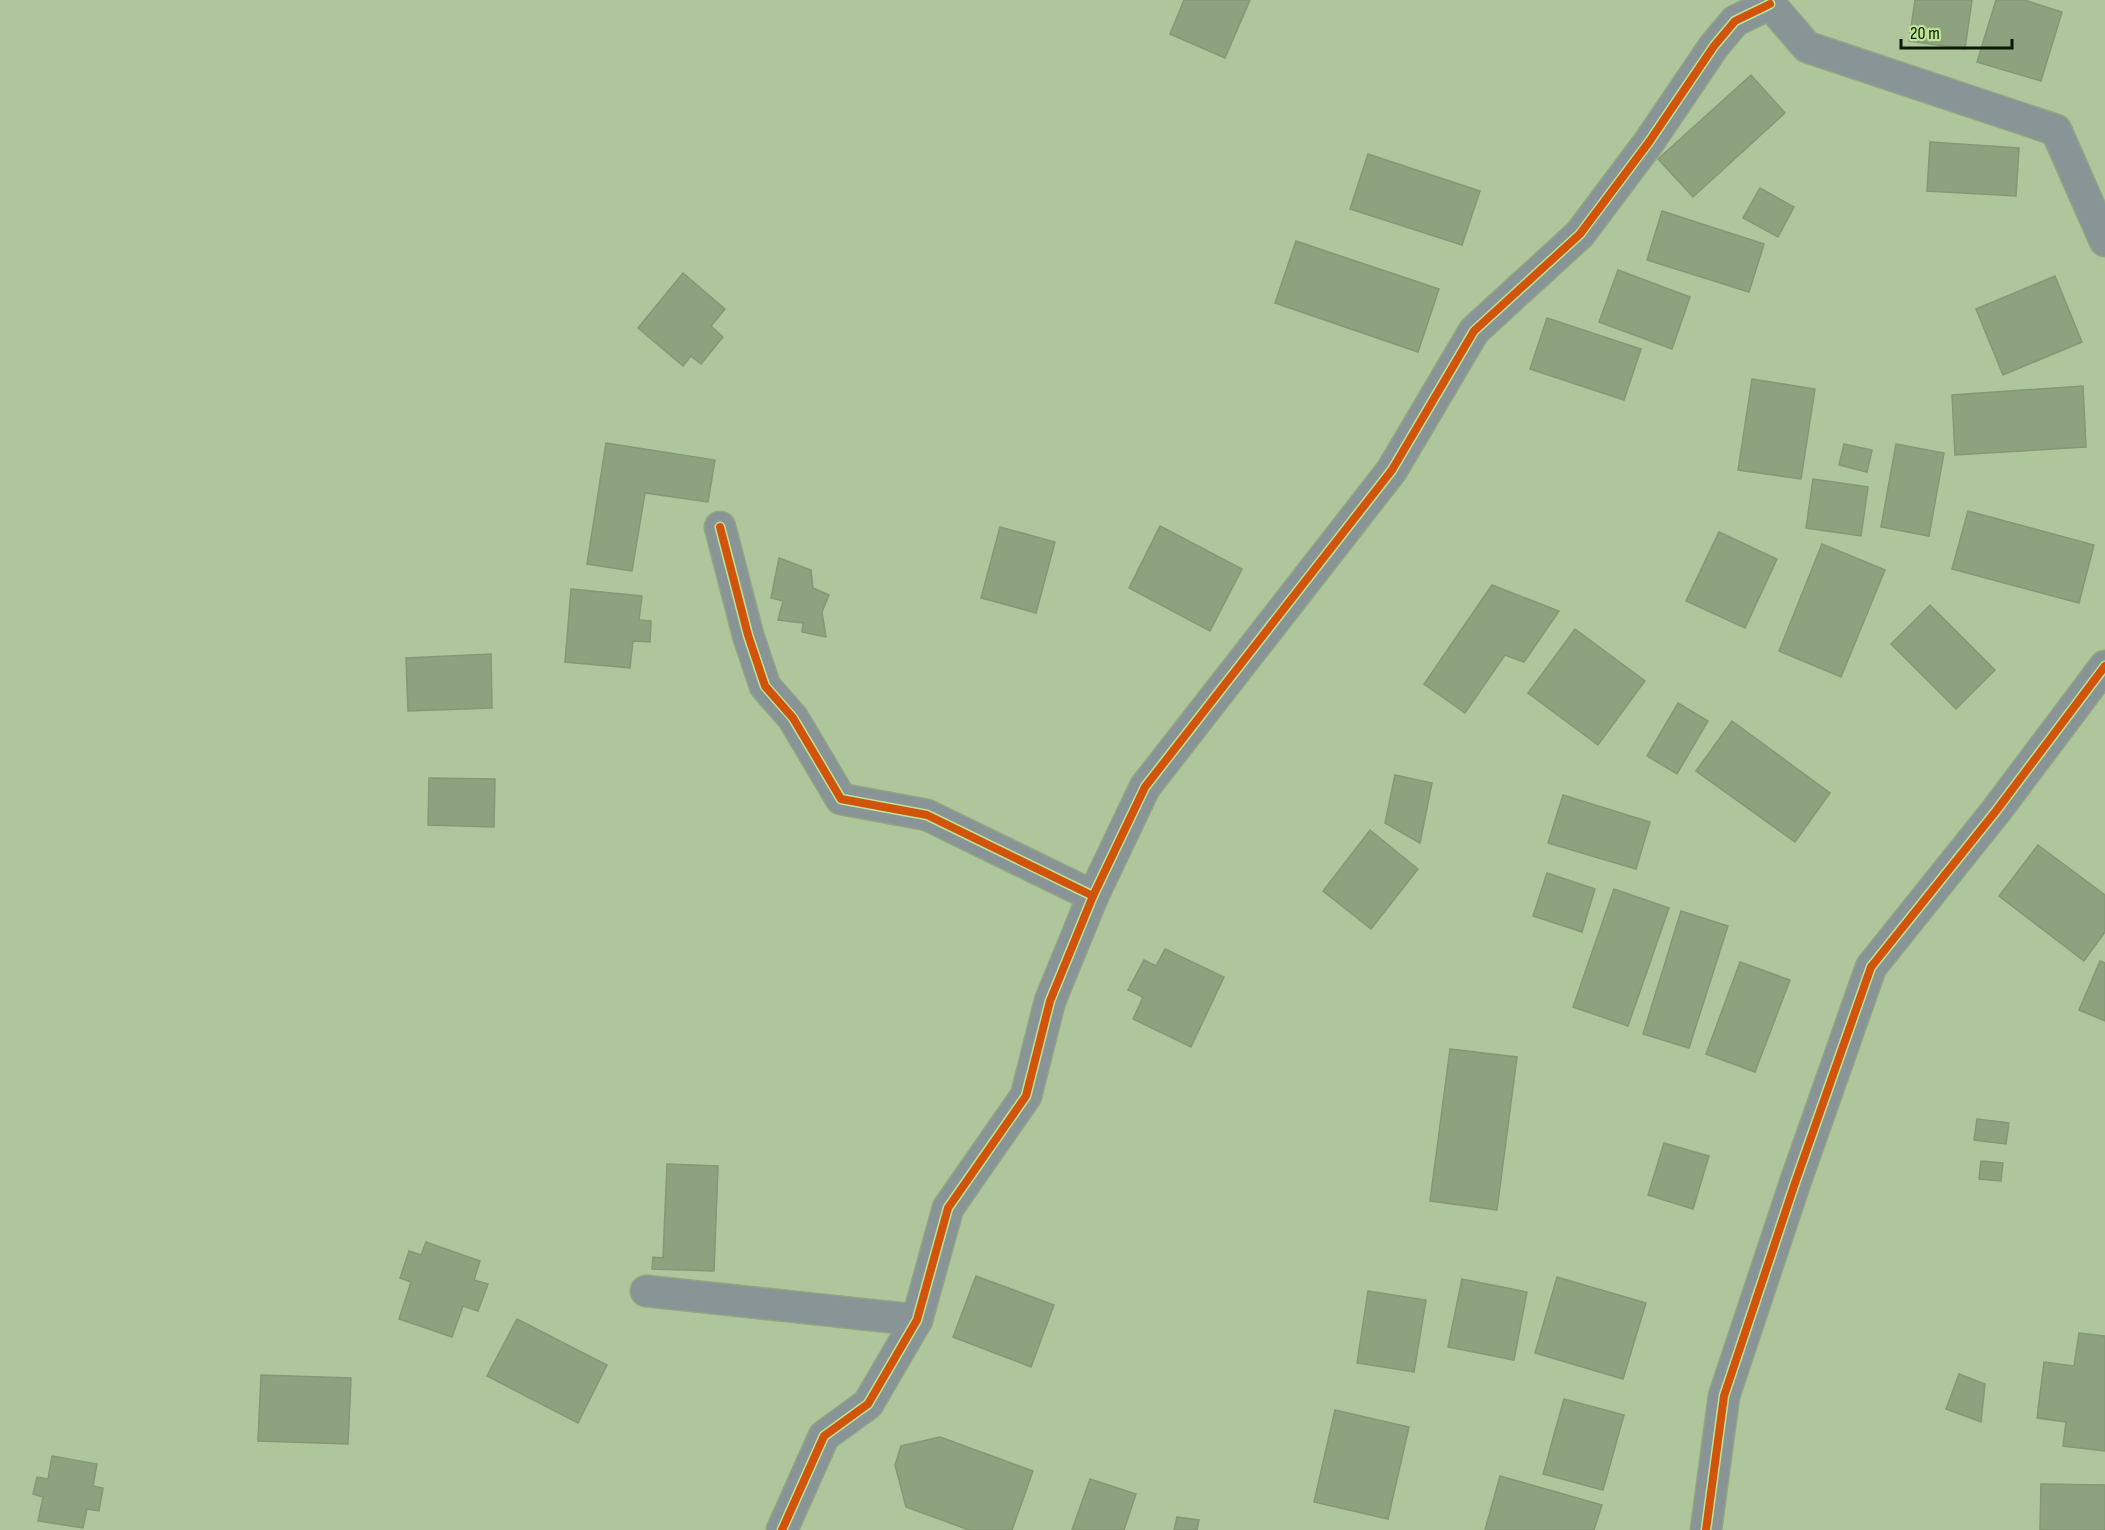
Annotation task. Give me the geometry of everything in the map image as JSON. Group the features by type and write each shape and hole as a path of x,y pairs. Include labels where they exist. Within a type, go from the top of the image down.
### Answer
{"street":[{"path":"782,1530 824,1436 868,1404 917,1320 948,1208 1026,1096 1050,1001 1093,896 1145,787 1392,470 1474,331 1580,234 1649,142 1714,46 1735,21 1770,2 1807,47 2056,130 2105,241"},
{"path":"720,527 748,635 765,686 793,718 842,799 927,815 1093,896"},
{"path":"1706,1530 1724,1396 1795,1183 1871,967 1996,811 2105,666"},
{"path":"646,1291 917,1320"}],"building":[{"path":"1184,0 1250,0 1225,58 1170,34"},
{"path":"1915,0 1972,0 1965,49 1909,41"},
{"path":"1996,0 2024,0 2062,12 2041,81 1977,62"},
{"path":"1751,75 1785,113 1693,197 1658,159"},
{"path":"1930,142 2019,148 2016,196 1927,191"},
{"path":"1368,154 1480,191 1462,245 1350,209"},
{"path":"1760,188 1794,207 1778,237 1743,218"},
{"path":"1662,211 1764,244 1749,292 1647,260"},
{"path":"1296,241 1439,289 1418,352 1275,303"},
{"path":"1618,270 1690,297 1672,349 1599,322"},
{"path":"683,273 725,309 711,326 723,337 701,364 691,356 683,366 638,328"},
{"path":"2055,276 2082,342 2003,375 1976,309"},
{"path":"1547,318 1641,349 1624,400 1530,369"},
{"path":"1752,379 1815,389 1801,479 1738,470"},
{"path":"2083,386 2086,447 1955,455 1952,395"},
{"path":"606,443 715,460 708,502 645,493 632,571 587,564"},
{"path":"1844,444 1872,450 1867,472 1839,465"},
{"path":"1896,444 1944,453 1929,536 1881,527"},
{"path":"1813,479 1868,487 1861,536 1806,528"},
{"path":"1968,511 2094,545 2079,603 1952,569"},
{"path":"1160,526 1242,569 1210,631 1129,588"},
{"path":"1000,527 1055,542 1036,613 981,598"},
{"path":"1719,532 1777,559 1745,628 1686,601"},
{"path":"1822,544 1885,570 1841,677 1779,651"},
{"path":"779,558 811,570 813,588 829,595 822,612 826,637 802,632 803,623 778,620 783,601 771,598"},
{"path":"1492,585 1559,611 1524,662 1505,655 1465,713 1424,684"},
{"path":"571,589 642,596 639,620 651,621 650,642 633,641 630,668 565,662"},
{"path":"1930,605 1995,670 1956,709 1891,644"},
{"path":"1575,629 1645,681 1598,745 1528,693"},
{"path":"491,654 492,708 408,711 406,658"},
{"path":"1678,703 1708,721 1677,774 1647,756"},
{"path":"1732,721 1830,793 1795,842 1696,771"},
{"path":"1395,775 1432,783 1420,843 1385,823"},
{"path":"429,778 495,779 494,827 428,825"},
{"path":"1563,795 1650,822 1636,869 1548,843"},
{"path":"1370,830 1418,869 1371,929 1323,891"},
{"path":"2038,845 2105,895 2105,932 2084,961 1999,896"},
{"path":"1547,873 1595,889 1582,932 1533,916"},
{"path":"1614,889 1669,908 1628,1026 1573,1007"},
{"path":"1681,911 1728,926 1689,1048 1643,1034"},
{"path":"1165,949 1224,977 1191,1047 1133,1019 1143,997 1128,990 1144,960 1156,966"},
{"path":"2100,961 2105,963 2105,1021 2079,1010"},
{"path":"1740,962 1790,980 1755,1072 1706,1054"},
{"path":"1450,1049 1517,1057 1497,1210 1430,1201"},
{"path":"1977,1119 2009,1123 2006,1144 1974,1140"},
{"path":"1664,1143 1709,1156 1693,1209 1648,1195"},
{"path":"1981,1161 2003,1163 2001,1181 1979,1179"},
{"path":"667,1164 718,1166 714,1271 652,1269 653,1257 663,1258"},
{"path":"426,1242 480,1261 474,1280 488,1284 478,1311 463,1306 452,1337 399,1319 411,1282 400,1278 409,1251 421,1255"},
{"path":"976,1276 1054,1305 1031,1367 953,1337"},
{"path":"1557,1277 1646,1303 1623,1379 1535,1353"},
{"path":"1462,1279 1527,1292 1514,1360 1448,1347"},
{"path":"1368,1291 1426,1300 1414,1372 1357,1363"},
{"path":"517,1319 607,1365 578,1423 487,1376"},
{"path":"2079,1333 2105,1336 2105,1451 2063,1446 2066,1422 2037,1418 2044,1362 2074,1366"},
{"path":"1959,1374 1985,1384 1981,1422 1946,1409"},
{"path":"261,1375 351,1378 348,1444 258,1441"},
{"path":"1564,1399 1624,1415 1603,1490 1543,1474"},
{"path":"1335,1410 1409,1427 1388,1519 1314,1502"},
{"path":"940,1437 1033,1471 1012,1530 969,1530 906,1507 895,1465 901,1446"},
{"path":"52,1456 97,1464 93,1486 103,1488 99,1511 87,1509 83,1528 38,1521 43,1497 33,1494 37,1477 48,1479"},
{"path":"1500,1476 1602,1505 1594,1530 1485,1530"},
{"path":"1090,1479 1136,1494 1124,1530 1072,1530"},
{"path":"2041,1484 2105,1485 2105,1530 2040,1530"},
{"path":"1177,1517 1199,1520 1197,1530 1174,1530"}],"cycle path":[{"path":"782,1530 824,1436 868,1404 917,1320 948,1208 1026,1096 1050,1001 1093,896 1145,787 1392,470 1474,331 1580,234 1649,142 1714,46 1735,21 1770,4"},
{"path":"720,527 748,635 765,686 793,718 841,799 927,815 1093,896"},
{"path":"1706,1530 1724,1396 1795,1183 1871,967 1996,811 2105,666"}]}
